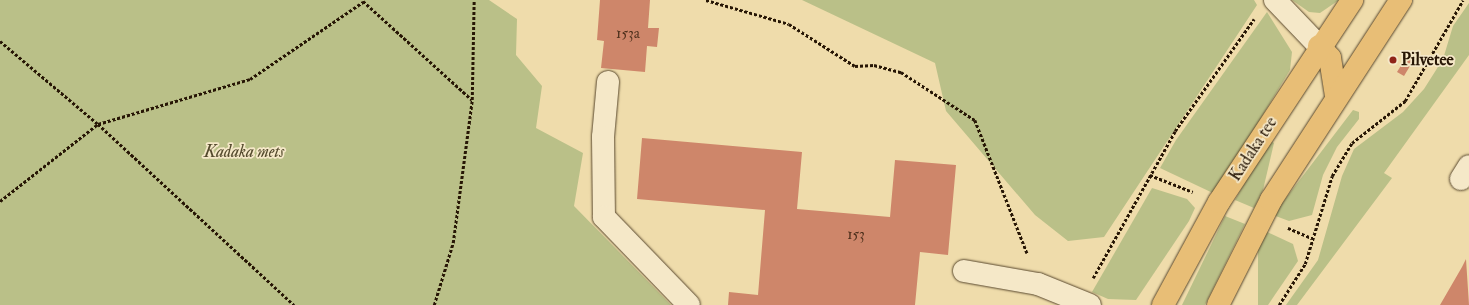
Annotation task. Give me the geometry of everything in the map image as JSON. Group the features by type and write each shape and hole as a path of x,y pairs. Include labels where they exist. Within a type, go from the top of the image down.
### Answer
{"main road":[{"name":"Kadaka tee","path":"1163,305 1219,202 1319,46 1352,0"},
{"path":"1218,305 1271,200 1336,96 1401,0"},
{"path":"1319,46 1330,58 1336,96"}],"street":[{"path":"1275,0 1319,46"},
{"path":"608,82 604,137 604,217 689,305"},
{"path":"964,271 1038,284 1090,305"}],"path":[{"path":"434,305 453,243 472,100 474,0"},
{"path":"706,0 789,24 855,66 874,65 900,72 975,120 1038,284"},
{"path":"1279,305 1305,264 1332,176 1352,143 1405,101 1463,0"},
{"path":"0,201 98,124 250,79 363,1 472,100"},
{"path":"1091,282 1175,131 1258,13"},
{"path":"0,41 98,124 294,305"},
{"path":"1150,175 1198,194"},
{"path":"1284,227 1312,238"}],"green space":[{"name":"Kadaka mets","path":"0,0 489,0 517,19 516,55 542,86 536,128 583,153 574,206 671,305 0,305"},
{"path":"802,0 1254,0 1257,5 1104,237 1068,241 1035,215 946,111 935,63"},
{"path":"1292,0 1339,0 1320,13 1309,12"},
{"path":"1469,3 1469,55 1384,173 1392,178 1297,305 1286,305 1318,260 1342,176 1354,149 1403,112 1424,89 1443,59 1453,26"},
{"path":"1267,12 1292,52 1290,70 1215,194 1160,168 1176,140"},
{"path":"1353,110 1359,112 1359,119 1337,147 1323,175 1312,215 1289,221 1273,215"},
{"path":"1269,140 1274,143 1263,190 1254,208 1235,200"},
{"path":"1152,188 1187,199 1195,208 1189,221 1136,300 1108,299 1092,292"},
{"path":"1225,216 1245,224 1205,305 1182,305"},
{"path":"1265,231 1293,244 1298,261 1268,305 1258,305 1258,245"}],"building":[{"path":"600,0 650,0 648,28 659,28 657,47 647,46 645,72 601,68 604,41 597,40"},
{"path":"1407,56 1413,61 1404,76 1397,72"},
{"path":"642,138 802,152 797,209 890,217 895,160 956,165 948,255 920,252 915,305 728,305 729,292 758,295 765,210 637,199"},
{"path":"1466,259 1469,305 1440,305 1462,267"}],"place":[{"name":"Pilvetee","path":"1393,60"}]}
